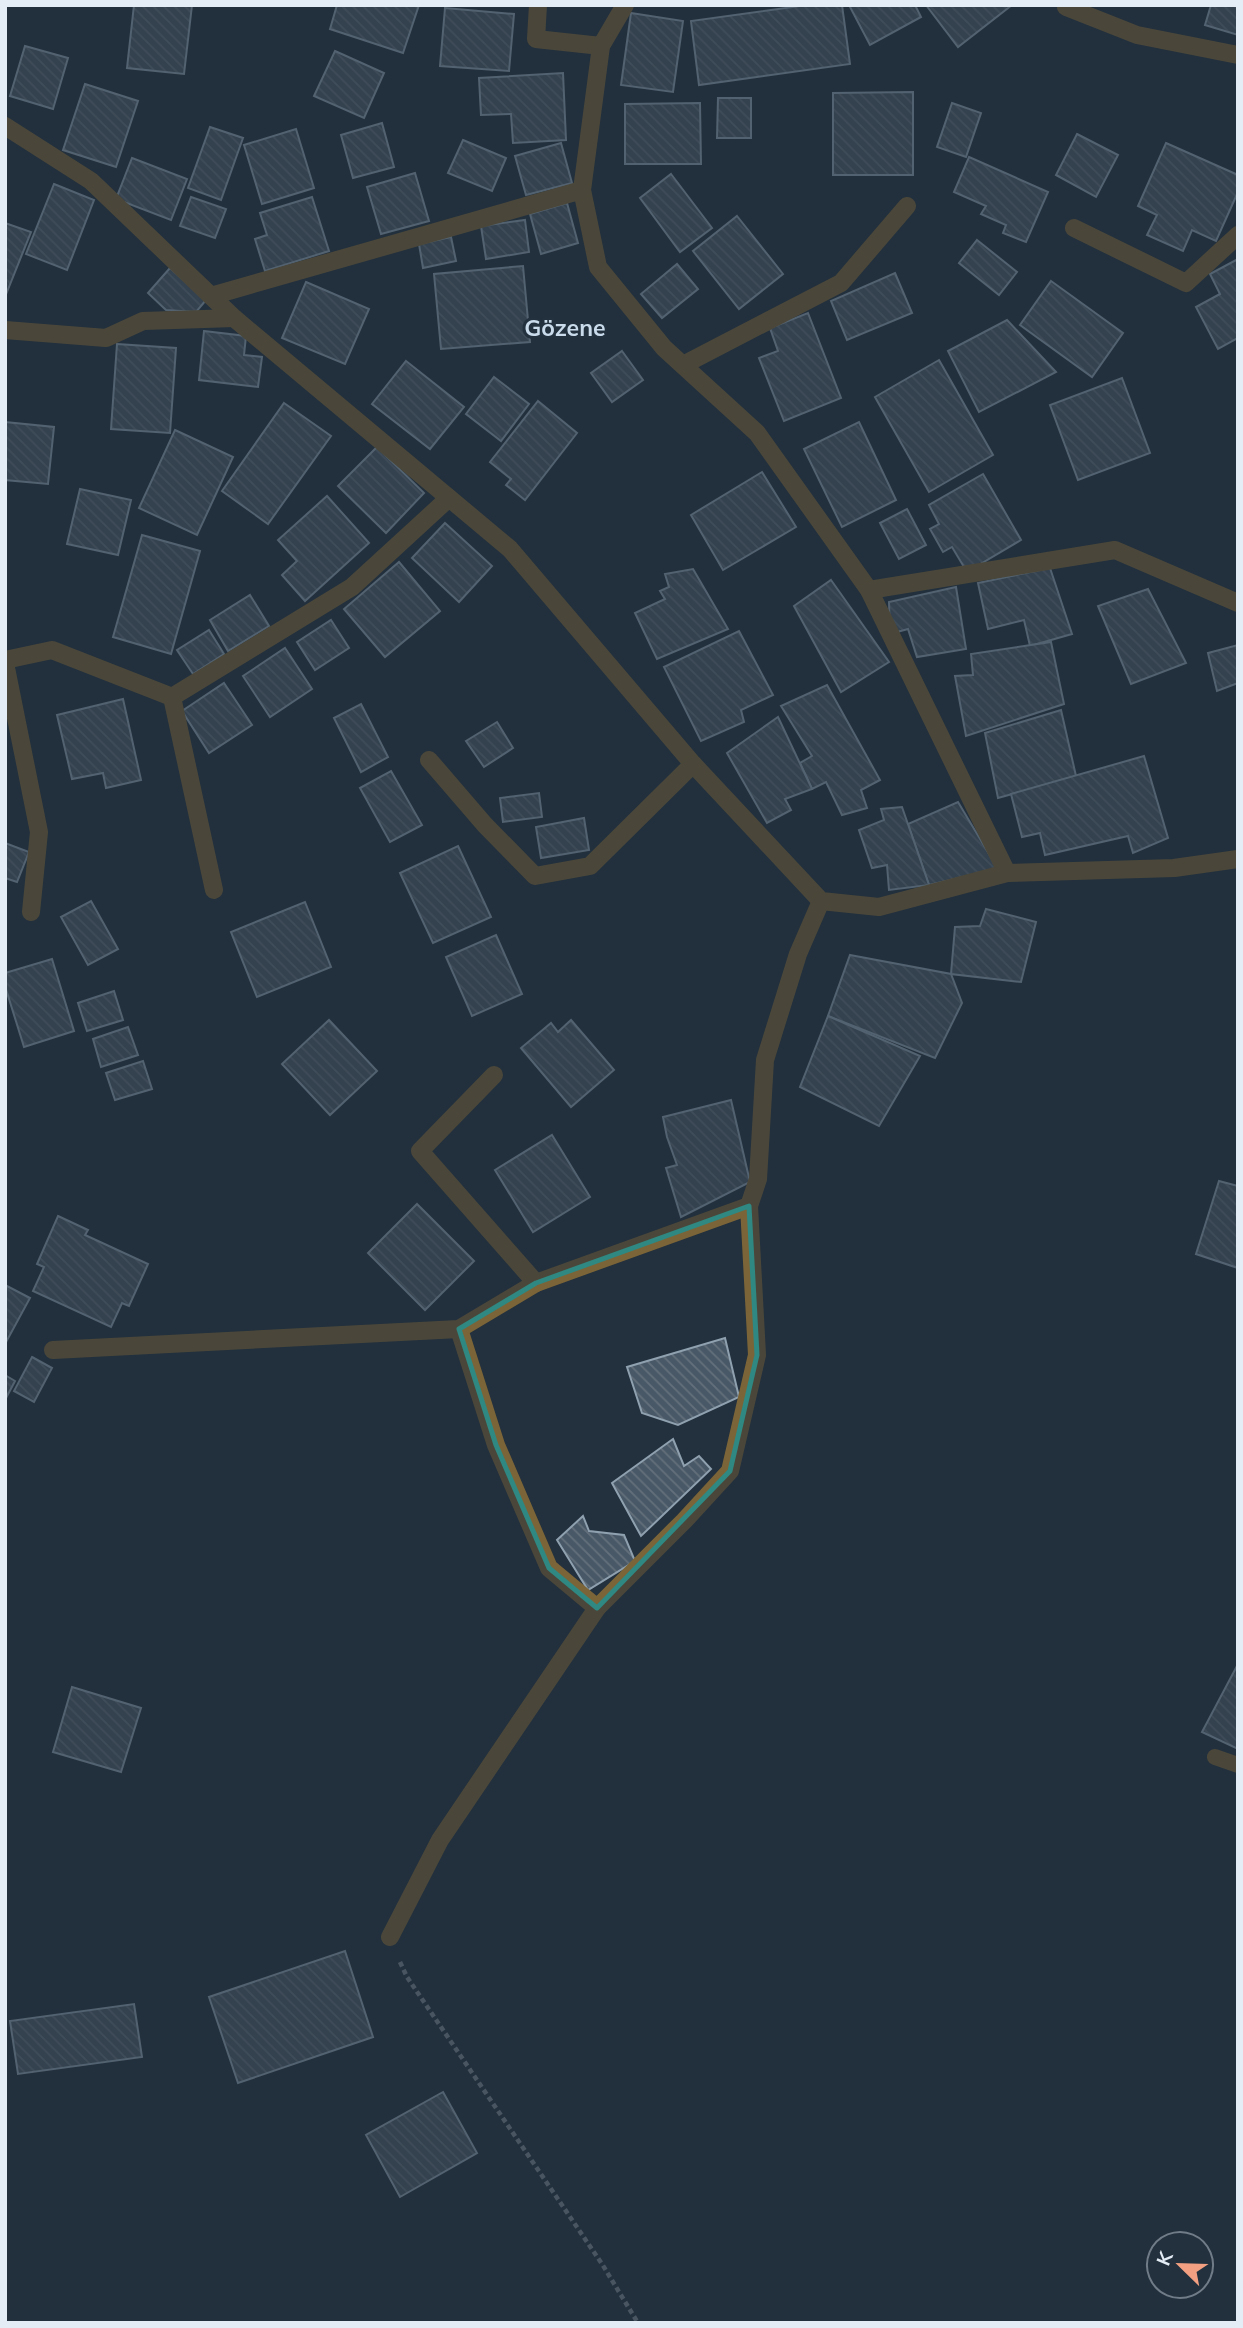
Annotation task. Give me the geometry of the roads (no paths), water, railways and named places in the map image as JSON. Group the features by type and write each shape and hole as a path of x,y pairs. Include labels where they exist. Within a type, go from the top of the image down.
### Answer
{"street":[{"path":"538,5 536,39 601,46"},
{"path":"625,5 601,46 582,190 598,267 664,348 757,433 869,590 1007,873"},
{"path":"1066,7 1137,34 1238,55"},
{"path":"5,126 91,181 234,317 510,549 693,765 821,901 879,907 1007,873 1174,868 1238,859"},
{"path":"211,296 582,190"},
{"path":"683,365 841,283 907,206"},
{"path":"1074,228 1186,283 1238,235"},
{"path":"5,330 106,338 143,321 234,317"},
{"path":"172,697 352,587 449,498"},
{"path":"869,590 1115,550 1238,603"},
{"path":"31,912 39,832 5,662 52,650 172,697"},
{"path":"172,697 214,890"},
{"path":"429,760 485,825 535,876 590,866 693,765"},
{"path":"390,1937 440,1840 597,1608 730,1471 757,1355 749,1206 758,1179 765,1060 799,954 821,901"},
{"path":"494,1076 420,1151 537,1283"},
{"path":"53,1350 459,1329 537,1283 749,1206"},
{"path":"459,1329 496,1445 549,1568 597,1608"}],"lane":[{"path":"1215,1757 1238,1765"}],"district":[{"name":"Gözene","path":"565,328"}]}
